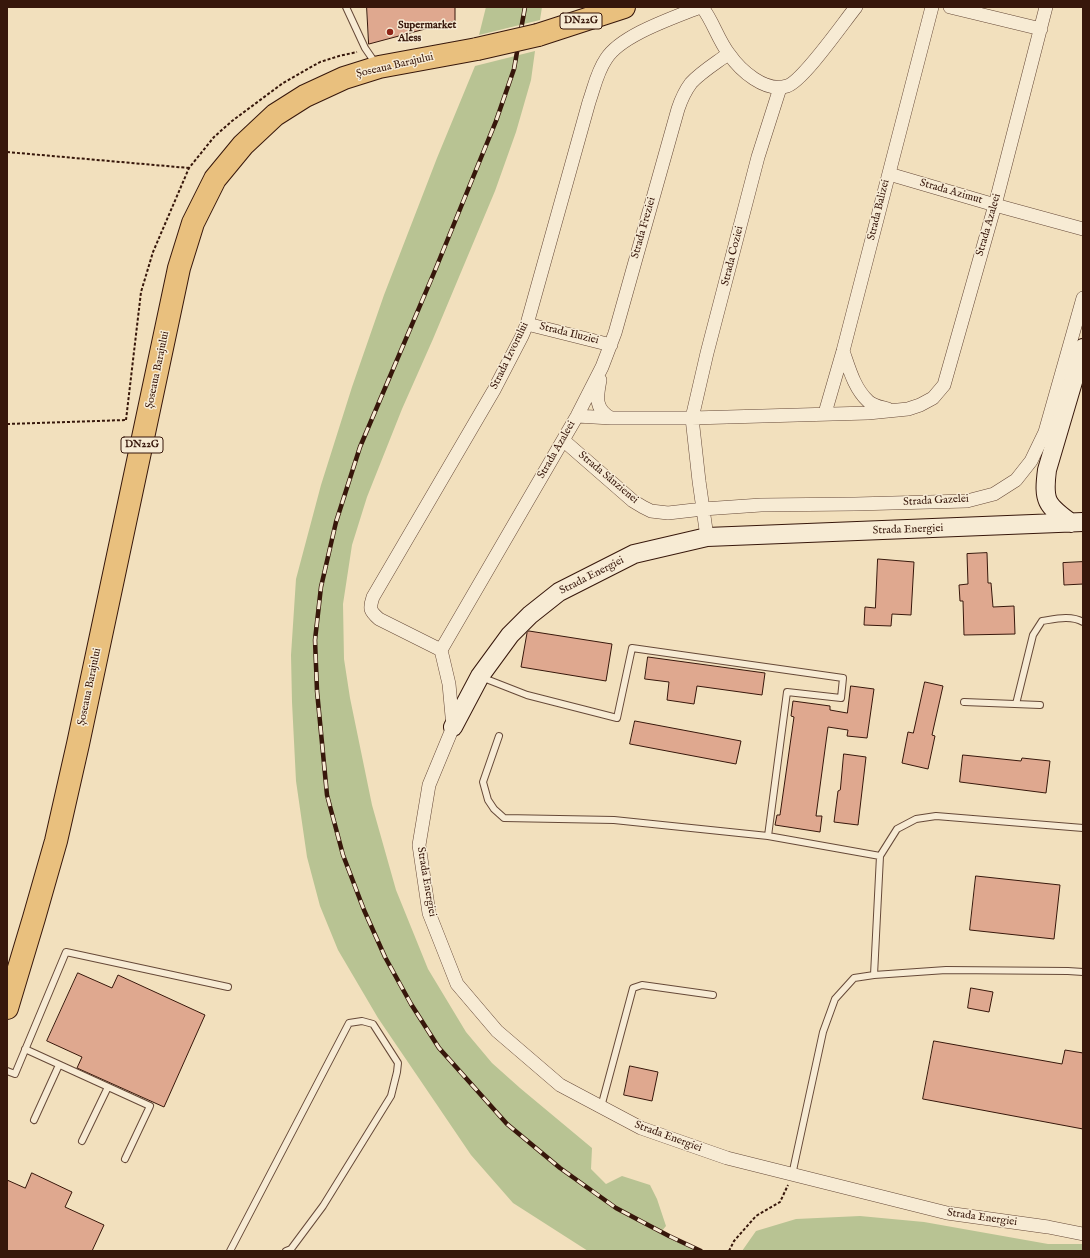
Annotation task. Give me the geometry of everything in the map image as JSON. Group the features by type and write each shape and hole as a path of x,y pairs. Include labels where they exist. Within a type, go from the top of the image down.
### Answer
{"highway":[{"name":"Șoseaua Barajului","path":"7,1008 36,911 57,833 78,744 179,268 193,223 215,179 243,145 275,115 305,96 344,78 379,67 477,49 538,35 624,7"}],"street":[{"path":"701,7 707,14 728,54 755,80 772,88 780,88 793,84 803,74 856,7"},
{"name":"Strada Izvorului","path":"441,650 379,619 372,613 370,606 376,591 494,390 527,324 589,102 598,74 605,60 623,41 652,27 701,7"},
{"name":"Strada Balizei","path":"825,413 843,351 932,7"},
{"path":"950,7 1041,29"},
{"name":"Strada Azaleei","path":"441,650 577,416 611,418 692,418 825,413 868,413 908,409 933,398 944,385 995,205 1046,7"},
{"name":"Strada Freziei","path":"577,416 602,368 611,345 678,108 683,95 701,74 728,54"},
{"name":"Strada Coziei","path":"707,537 692,418 758,157 780,88"},
{"name":"Strada Azimut","path":"889,174 1083,229"},
{"name":"Strada Gazelei","path":"703,509 761,505 967,501 994,494 1016,480 1031,461 1045,432 1083,298"},
{"name":"Strada Iluziei","path":"527,324 611,345"},
{"path":"1077,523 1054,511 1047,500 1045,486 1047,470 1083,348"},
{"name":"Strada Azaleei","path":"843,351 856,385 868,402 878,407 893,410"},
{"path":"602,368 598,389 599,406 605,415 611,418"},
{"name":"Strada Sânzienei","path":"563,440 634,501 651,511 668,513 703,509"},
{"name":"Strada Energiei","path":"1077,523 707,537 634,554 559,592 530,614 510,635 480,676 453,726 429,786 419,846 429,913 457,984 497,1031 560,1085 641,1128 727,1158 946,1213 1048,1227 1083,1234"},
{"path":"441,650 449,684 453,726"}],"lane":[{"path":"346,7 364,48 379,67"},
{"path":"1016,704 1033,635 1042,621 1061,618 1078,619 1083,622"},
{"path":"480,676 528,695 617,718 632,648 843,678 841,698 787,692 768,836"},
{"path":"964,702 1040,705"},
{"path":"499,736 483,782 488,800 494,809 504,818 614,820 768,836 880,856"},
{"path":"874,975 880,856 897,829 916,819 936,816 1083,828"},
{"path":"7,1071 15,1074 66,952 228,987"},
{"path":"792,1175 823,1032 835,999 854,978 874,975 946,970 1083,972"},
{"path":"601,1106 633,988 642,985 713,995"},
{"path":"230,1251 349,1023 362,1021 373,1024 398,1063 391,1096 323,1206 291,1248 286,1251"},
{"path":"25,1049 150,1106 126,1159"},
{"path":"34,1120 59,1065"},
{"path":"82,1141 108,1087"}],"path":[{"path":"7,152 189,168"},
{"path":"7,424 147,420"},
{"path":"729,1251 734,1241 756,1216 780,1202 786,1192 792,1175"}],"green space":[{"path":"486,7 542,7 540,20 479,35"},
{"path":"535,51 531,80 516,132 495,191 402,409 367,497 352,545 343,604 344,659 350,698 372,805 396,890 428,969 466,1032 492,1063 592,1148 591,1169 606,1184 622,1176 650,1185 657,1199 666,1226 661,1232 701,1251 588,1251 513,1203 471,1155 378,1018 338,950 320,906 307,857 296,781 291,655 296,579 321,485 352,387 384,295 437,158 475,66"},
{"path":"860,1216 924,1222 1048,1244 1083,1244 1083,1251 742,1251 756,1231 796,1219"}],"building":[{"name":"Supermarket Aless","path":"367,7 455,7 455,21 369,44"},
{"path":"987,553 988,583 991,583 993,607 1014,606 1015,634 964,635 963,601 960,601 959,585 968,584 967,554"},
{"path":"878,559 914,562 911,615 892,614 891,626 864,625 865,607 875,608"},
{"path":"1083,562 1083,584 1064,585 1063,563"},
{"path":"529,631 612,644 606,681 521,667 527,633"},
{"path":"648,657 765,673 762,695 697,686 694,704 667,700 669,682 645,679"},
{"path":"925,682 943,686 932,735 935,736 928,769 902,763 908,732 913,733"},
{"path":"851,686 874,689 867,738 847,736 848,730 828,727 816,816 822,816 820,832 775,825 777,815 780,815 794,717 791,716 793,701 830,706 830,710 847,713"},
{"path":"635,721 741,741 736,764 630,744"},
{"path":"844,754 866,757 858,825 834,822 838,791 840,790"},
{"path":"963,755 1021,761 1022,758 1050,761 1046,793 960,782"},
{"path":"976,876 1060,885 1054,939 970,930"},
{"path":"78,973 112,988 118,975 205,1015 164,1107 77,1068 82,1057 47,1041"},
{"path":"971,988 993,992 989,1012 968,1008"},
{"path":"934,1041 1062,1064 1065,1050 1083,1053 1083,1129 923,1099"},
{"path":"630,1066 658,1072 652,1101 624,1095"},
{"path":"32,1173 72,1192 65,1207 104,1225 92,1251 7,1251 7,1180 25,1188"}],"railway":[{"path":"525,7 514,69 496,121 436,268 360,447 336,522 321,587 315,640 317,691 327,795 343,855 364,910 385,957 411,1004 439,1048 507,1124 560,1168 616,1208 701,1251"}],"place":[{"name":"Supermarket Aless","path":"390,32"}]}
